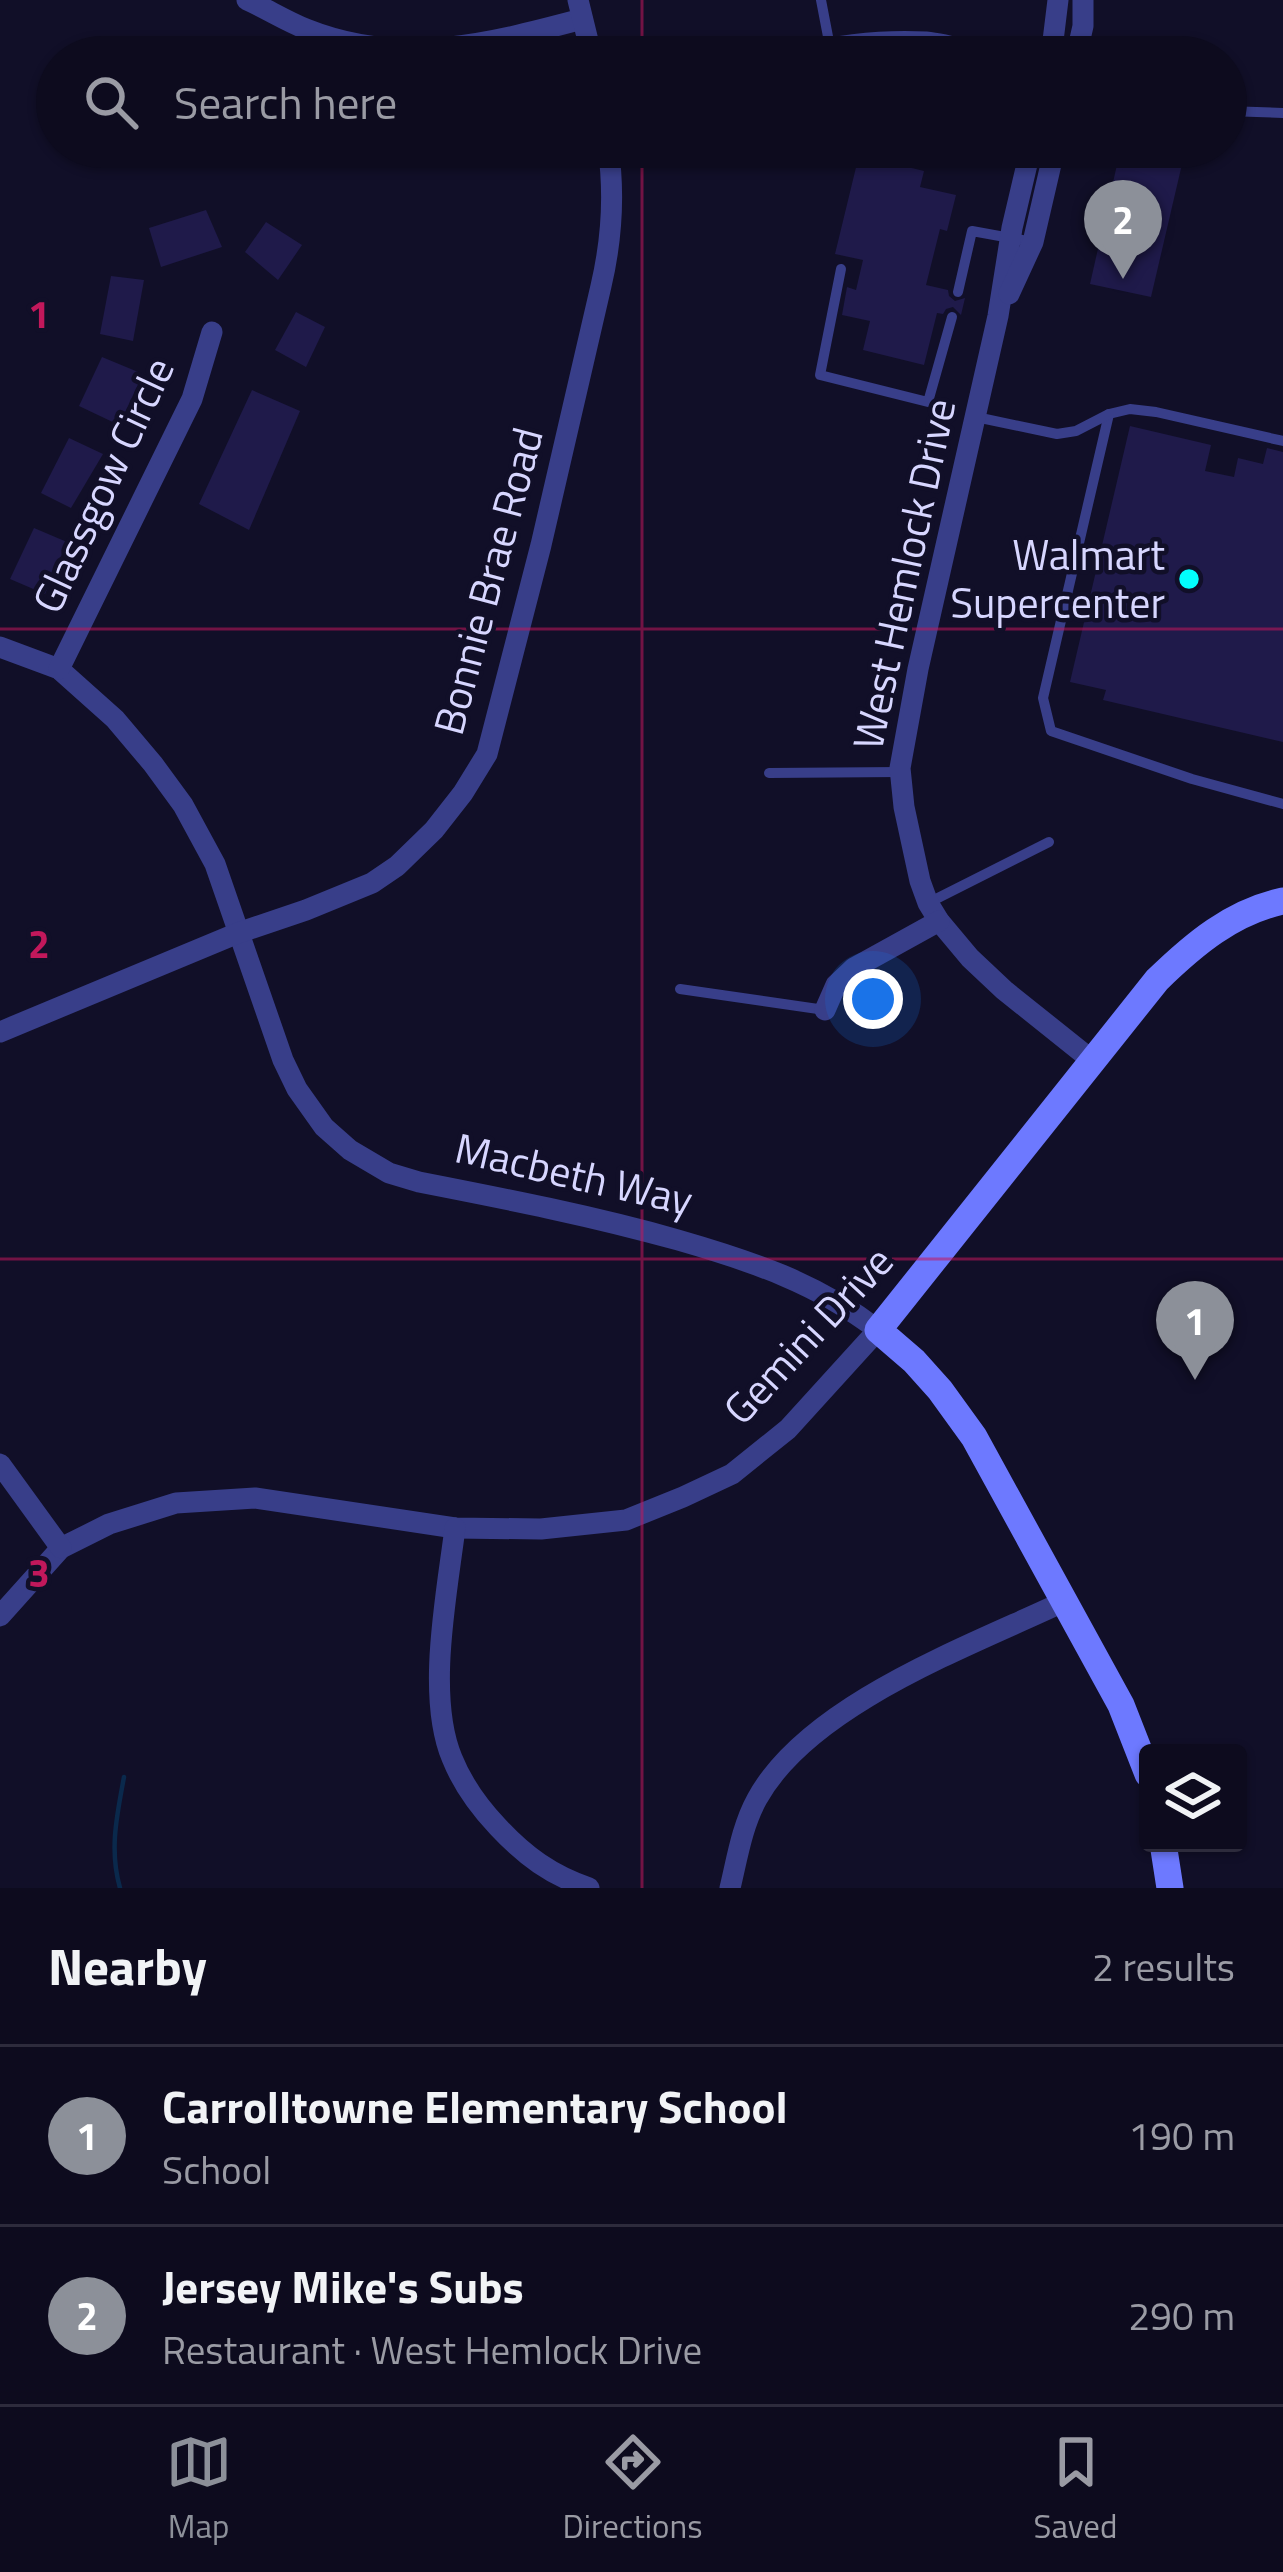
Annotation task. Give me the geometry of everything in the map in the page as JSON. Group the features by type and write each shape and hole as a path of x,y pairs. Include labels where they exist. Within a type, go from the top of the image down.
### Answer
{"street":[{"path":"247,0 306,29 333,36"},
{"path":"1054,36 1058,0"},
{"path":"1081,36 1084,0"},
{"path":"512,36 580,9"},
{"name":"Bonnie Brae Road","path":"0,1032 386,875 434,830 463,794 487,754 542,544 610,247 611,168"},
{"name":"West Hemlock Drive","path":"1022,240 1029,168"},
{"name":"West Hemlock Drive","path":"1048,168 998,316 917,669 900,772 911,845 933,912 970,958 1094,1062"},
{"name":"Glassgow Circle","path":"59,669 192,399 212,332"},
{"name":"Macbeth Way","path":"0,647 59,669 115,719 183,805 215,864 297,1089 324,1127 361,1156 389,1173 419,1182 613,1222 783,1274 848,1307 914,1361 974,1437 1121,1705 1139,1751"},
{"name":"Gemini Drive","path":"0,1616 61,1548 109,1524 176,1503 255,1498 455,1528 541,1529 626,1520 732,1474 788,1429 878,1330 1157,980 1187,950 1233,919 1283,902"},
{"path":"825,1010 836,986 854,968 933,912"},
{"path":"0,1464 61,1548"},
{"path":"455,1528 440,1657 443,1720 451,1756 492,1821 525,1856 589,1888"},
{"path":"730,1888 756,1800 779,1768 809,1739 896,1682 1065,1601"},
{"path":"1164,1852 1170,1888"}],"lane":[{"path":"821,0 828,36"},
{"path":"1247,111 1283,113"},
{"path":"958,292 972,231 1022,240"},
{"path":"841,268 820,375 928,402 952,317"},
{"path":"976,417 1057,434 1130,409 1283,442"},
{"path":"1108,414 1043,698 1051,731 1283,804"},
{"path":"769,773 900,772"},
{"path":"933,912 1049,842"},
{"path":"680,989 825,1010"}],"building":[{"path":"856,168 924,171 920,187 956,195 947,231 940,229 926,285 948,290 955,301 965,298 961,315 953,307 937,313 924,365 863,350 870,321 842,315 847,287 856,290 863,260 835,254"},
{"path":"1116,168 1181,168 1151,297 1090,284"},
{"path":"206,210 222,247 161,267 149,228"},
{"path":"266,222 302,245 278,280 245,252"},
{"path":"111,276 144,280 133,341 100,334"},
{"path":"296,312 325,327 306,367 275,350"},
{"path":"102,357 143,374 119,425 79,406"},
{"path":"252,390 300,411 249,530 199,504"},
{"name":"Walmart Supercenter","path":"1130,426 1211,445 1205,471 1234,477 1238,458 1263,464 1267,448 1283,452 1283,742 1103,700 1106,690 1070,682"},
{"path":"69,438 103,454 71,508 41,493"},
{"path":"34,528 67,542 45,594 10,579"}],"waterway":[{"path":"120,1888 115,1846 124,1777"}],"place":[{"name":"Jersey Mike's Subs","path":"1123,279"},
{"name":"Walmart Supercenter","path":"1189,579"},
{"name":"Carrolltowne Elementary School","path":"1195,1380"}]}
